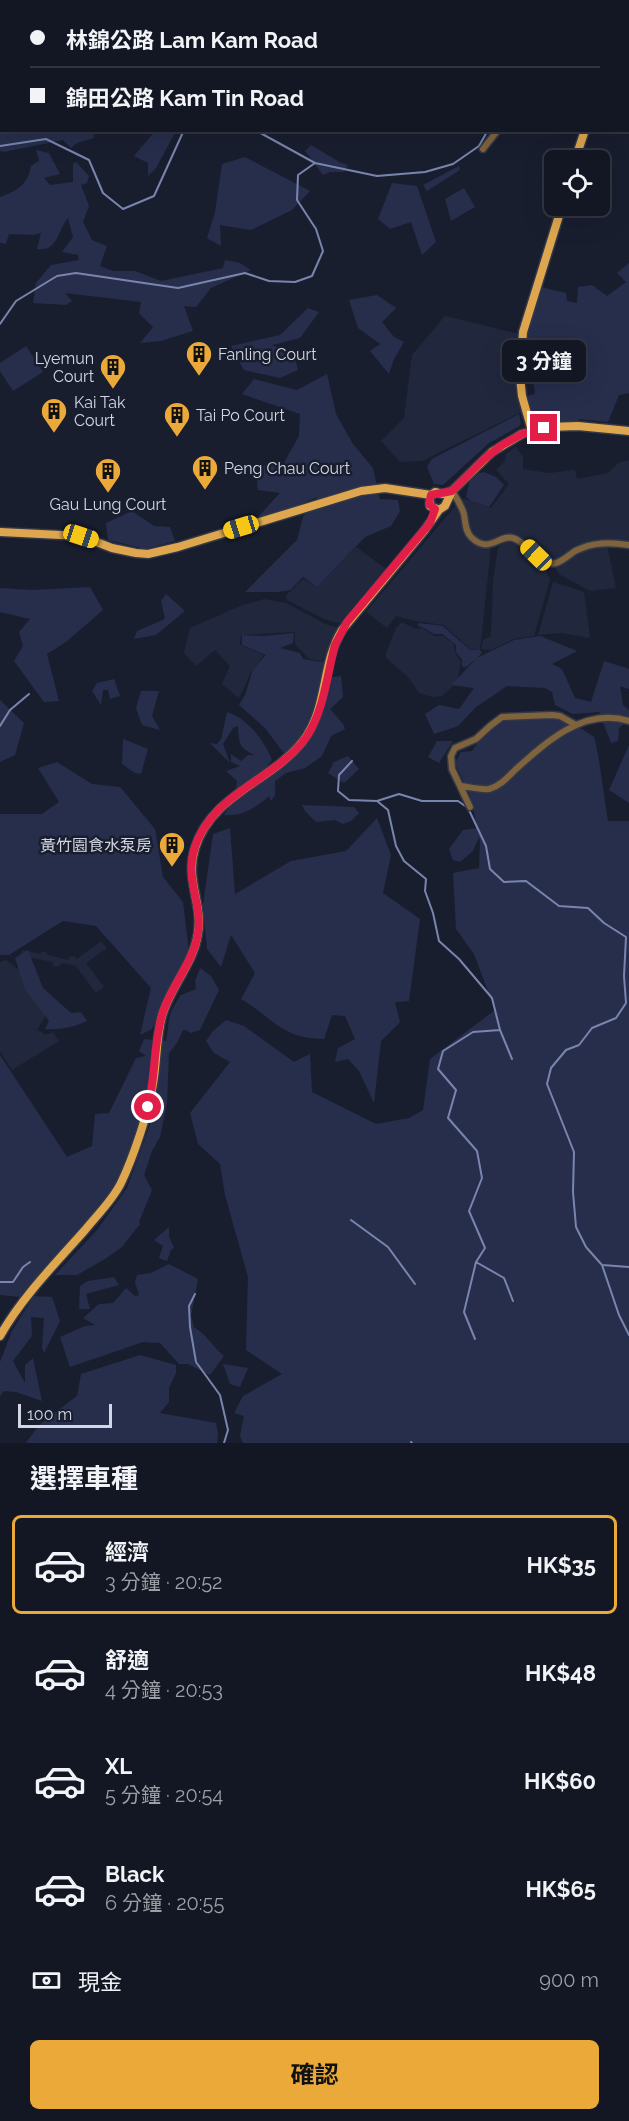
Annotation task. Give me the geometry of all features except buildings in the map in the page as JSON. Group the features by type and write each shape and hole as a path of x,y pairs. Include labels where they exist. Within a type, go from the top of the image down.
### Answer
{"main road":[{"path":"578,150 584,132"},
{"path":"532,431 522,396 520,376 523,332 558,216"},
{"path":"0,1336 28,1295 106,1205 124,1176 150,1099 164,1011 197,938 199,920 191,867 201,833 212,816 223,804 286,757 307,736 318,711 339,635 437,510 445,506 447,495 492,452 513,438 548,427 578,426 629,431"},
{"path":"0,532 81,536 111,548 141,554 186,544 361,491 385,488 420,493 430,497"},
{"path":"430,497 437,492 447,495"},
{"path":"430,497 430,506 437,510"}],"street":[{"path":"483,149 496,132"},
{"path":"447,495 463,509 468,533 475,540 485,544 513,537 546,562 555,563 587,546 610,542 629,545"},
{"path":"470,807 452,769 451,756 455,748 476,740 502,717 552,715 560,716 576,725"},
{"path":"461,786 482,789 498,785 539,748 569,727 600,719 629,721"}],"shaded area":[{"path":"0,132 94,132 94,138 77,143 71,148 63,140 0,151"},
{"path":"154,132 175,132 156,168 148,176 148,163 134,156"},
{"path":"311,145 348,165 344,172 330,172 323,175 305,151"},
{"path":"36,150 49,153 60,174 44,178 50,185 73,182 73,164 76,162 89,176 87,183 81,185 89,206 83,222 92,240 107,246 100,266 113,271 135,271 161,281 223,268 225,260 240,263 251,270 211,288 196,307 184,306 193,331 161,341 140,343 153,327 139,313 141,302 65,293 72,301 66,305 33,303 36,283 51,265 79,260 78,255 62,252 73,237 68,218 53,244 44,249 37,249 41,233 9,234 6,244 0,243 0,197 24,183 31,166 39,161"},
{"path":"245,157 310,191 292,210 251,230 220,225 221,246 207,238 215,212 222,164"},
{"path":"459,166 460,170 427,191 423,185"},
{"path":"392,183 417,186 436,242 422,255 411,222 390,229 378,219"},
{"path":"464,188 475,207 451,221 445,199"},
{"path":"629,263 629,393 619,395 608,422 579,419 575,425 538,424 533,417 527,396 535,394 531,366 525,360 525,350 532,314 541,287 566,293 567,301 577,303 578,287 592,285 607,296 626,282 617,273"},
{"path":"377,295 396,308 382,322 394,337 404,342 394,359 389,374 370,351 380,344 358,328 349,300"},
{"path":"308,308 319,312 300,338 272,345 294,354 298,370 280,378 244,370 231,346 280,335"},
{"path":"445,316 519,334 524,411 422,461 400,462 381,441 404,418 412,355"},
{"path":"26,346 43,372 13,391 0,371 0,363"},
{"path":"327,374 336,414 353,444 373,468 380,499 398,500 400,511 391,526 365,537 317,587 303,577 290,590 245,592 297,540 303,517 317,497 294,507 258,517 280,493 258,490 255,465 282,466 299,436 300,414 242,394 254,379 297,390"},
{"path":"519,414 521,424 518,427 489,443 443,485 434,484 427,467 432,459"},
{"path":"516,447 523,457 523,469 549,473 575,470 577,479 608,473 618,463 629,460 629,543 607,540 552,560 537,553 512,535 489,543 476,539 469,533 462,498 491,508 509,484 496,470 505,461 506,454"},
{"path":"484,472 496,477 504,485 489,507 466,497 470,479"},
{"path":"457,504 461,510 465,534 472,542 491,547 480,650 470,649 444,625 396,616 387,628 366,612"},
{"path":"132,511 154,526 170,527 175,541 146,549 108,540 106,523"},
{"path":"506,540 516,541 536,558 538,565 548,564 547,574 550,579 534,636 514,639 491,650 481,649 483,640 491,636 493,580 498,548"},
{"path":"607,545 616,588 590,591 559,574 555,567 587,547"},
{"path":"356,547 390,572 345,625 324,619 287,600 286,595 303,579 317,587"},
{"path":"553,582 584,592 590,638 561,633 538,635"},
{"path":"90,587 103,610 66,642 47,654 59,701 44,702 14,661 23,646 19,632 30,619 0,612 0,588 32,590"},
{"path":"166,594 185,611 156,635 134,639 137,631 165,619 161,601"},
{"path":"264,599 286,603 325,624 342,629 331,650 322,661 309,659 295,644 295,632 241,635 240,644 264,655 251,672 239,698 222,684 230,666 215,650 196,666 184,653 190,628 240,606"},
{"path":"402,622 415,629 423,628 434,636 443,636 454,644 455,653 461,662 458,677 453,686 442,696 432,697 419,693 409,678 386,658 396,628"},
{"path":"418,623 443,626 470,650 480,650 482,653 477,658 514,640 540,636 577,651 552,664 562,669 575,698 591,702 604,661 629,669 629,689 620,686 623,705 629,710 629,720 619,728 618,741 611,743 599,712 573,714 555,705 552,692 545,688 507,686 476,707 458,726 434,734 425,714 439,705 459,709 474,688 451,685 476,659 466,667 462,667 462,660 456,652 456,645 442,634 434,634 418,626"},
{"path":"294,633 293,643 280,648 300,653 303,659 322,662 328,655 326,669 333,677 341,676 343,697 330,709 345,729 331,736 322,756 305,768 286,773 275,781 275,795 271,801 269,796 248,811 237,815 224,815 231,805 289,760 265,728 239,705 245,695 253,669 266,655 242,645 242,635 264,636"},
{"path":"114,679 120,696 110,699 108,690 103,690 101,705 92,691 97,683"},
{"path":"141,691 159,691 152,716 160,730 142,725 136,708"},
{"path":"0,700 24,723 15,755 0,762"},
{"path":"227,712 241,719 254,731 265,745 272,760 254,783 236,789 237,781 226,771 240,766 231,762 231,754 241,761 248,755 255,755 245,750 240,744 238,726 233,728 223,744 230,763 210,743 217,744 221,739"},
{"path":"565,718 594,737 608,821 629,821 629,1443 243,1443 240,1436 244,1416 234,1413 243,1396 282,1374 246,1350 248,1277 225,1195 220,1164 198,1144 190,1113 230,1062 214,1053 206,1041 213,1031 226,1020 244,1026 294,1062 310,1054 312,1092 376,1124 409,1118 423,1110 430,1059 495,1010 474,954 456,929 453,873 479,868 480,841 479,837 473,851 460,862 453,860 449,849 463,830 477,828 471,798 455,763 461,752 472,751 484,734 503,721"},
{"path":"123,739 148,749 141,774 135,773 122,764"},
{"path":"437,741 453,741 439,763 428,757"},
{"path":"629,745 629,803 609,790"},
{"path":"348,756 359,769 344,783 328,773 334,762"},
{"path":"57,762 92,784 120,787 155,829 163,877 183,902 189,952 152,1029 140,1035 151,988 96,926 63,921 9,955 0,955 0,814 42,814 59,802 38,768"},
{"path":"302,805 354,807 359,813 351,821 343,824 335,820 316,822"},
{"path":"377,818 391,855 383,893 420,919 409,1001 395,1002 400,1022 381,1041 374,1103 359,1071 348,1059 335,1062 338,1048 355,1039 345,1016 332,1015 324,1039 309,1038 287,1031 241,999 255,973 231,935 221,967 207,949 203,905 213,834 230,828 235,894 291,861 346,851"},
{"path":"101,941 107,948 86,963 104,987 96,993 76,966 62,963 58,967 53,966 53,962 22,956 22,950 41,954 41,952 46,952 48,955 68,960 69,957 74,956 77,959"},
{"path":"28,950 43,988 71,1013 81,1012 87,1021 67,1028 45,1029 49,1021 25,989 15,958"},
{"path":"6,960 23,973 46,1015 37,1030 46,1035 53,1032 59,1041 12,1070 0,1051 0,962"},
{"path":"200,968 211,976 219,990 200,1030 191,1033 183,1030 169,1053 167,1103 160,1137 152,1151 144,1175 152,1190 140,1224 122,1247 105,1259 77,1275 55,1275 97,1230 127,1188 151,1122 143,1127 112,1196 62,1255 21,1297 0,1295 0,1055 67,1157 92,1146 95,1114 109,1113 136,1058 146,1056 139,1051 144,1039 166,1041 170,1014 181,995 196,989 195,981"},
{"path":"169,1227 169,1236 174,1248 167,1261 159,1258 163,1246 154,1240"},
{"path":"169,1264 198,1279 191,1316 194,1327 224,1356 210,1375 188,1364 179,1364 160,1343 143,1342 70,1367 60,1337 85,1326 95,1325 83,1318 99,1304 113,1303 126,1288 136,1297 139,1294 135,1283 137,1275 151,1273"},
{"path":"114,1277 119,1285 86,1294 90,1309 79,1309 80,1286 88,1281"},
{"path":"34,1296 52,1297 60,1321 44,1353 42,1347 44,1318 31,1317 32,1336 13,1361 25,1383 25,1365 33,1358 42,1401 16,1392 4,1391 0,1396 0,1362 12,1331"},
{"path":"140,1355 176,1365 176,1373 169,1388 169,1402 160,1413 216,1423 217,1443 26,1443 39,1425 77,1396 81,1374"},
{"path":"223,1364 248,1368 240,1387 230,1384"}],"waterway":[{"path":"0,146 46,139 89,160 103,193 123,209 154,196 183,132"},
{"path":"259,132 315,163"},
{"path":"0,324 16,301 57,276 76,273 178,288 245,273 269,281 295,282 312,276 323,251 316,229 297,200 298,175 315,163 377,176 425,172 453,164 479,146 487,132"},
{"path":"0,726 10,710 29,694"},
{"path":"352,761 339,775 338,791 349,800 377,801 399,794 422,801 458,801 468,808 486,846 490,869 504,882 526,881 559,906 588,908 604,923 626,937 624,976 626,1003 616,1018 592,1028 579,1045 566,1050 551,1068 547,1084 574,1152 573,1192 576,1227 586,1247 602,1265 619,1315 629,1335"},
{"path":"377,801 388,810 396,846 404,861 426,879 425,891 439,941 459,959 492,998 500,1030 512,1059"},
{"path":"475,1339 464,1312 476,1262 485,1248 469,1211 482,1178 477,1151 448,1118 456,1090 438,1069 443,1051 473,1032 500,1030"},
{"path":"351,1220 388,1247 415,1284"},
{"path":"0,1282 13,1282 23,1267 30,1262"},
{"path":"476,1262 504,1278 513,1301"},
{"path":"602,1265 629,1267"},
{"path":"195,1294 189,1306 196,1362 220,1395 228,1430 224,1443"}],"place":[{"name":"Fanling Court","path":"199,377"},
{"name":"Lyemun Court","path":"113,390"},
{"name":"Kai Tak Court","path":"54,434"},
{"name":"Tai Po Court","path":"177,438"},
{"name":"Peng Chau Court","path":"205,491"},
{"name":"Gau Lung Court","path":"108,494"},
{"name":"黃竹園食水泵房","path":"172,868"}],"route":[{"path":"148,1107 153,1087 162,1016 193,950 198,933 199,920 191,867 195,847 204,828 223,804 286,757 307,736 318,711 339,635 347,622 430,523 435,509 429,504 431,495 435,492 443,494 452,491 484,459 502,445 522,434 544,428"}]}
